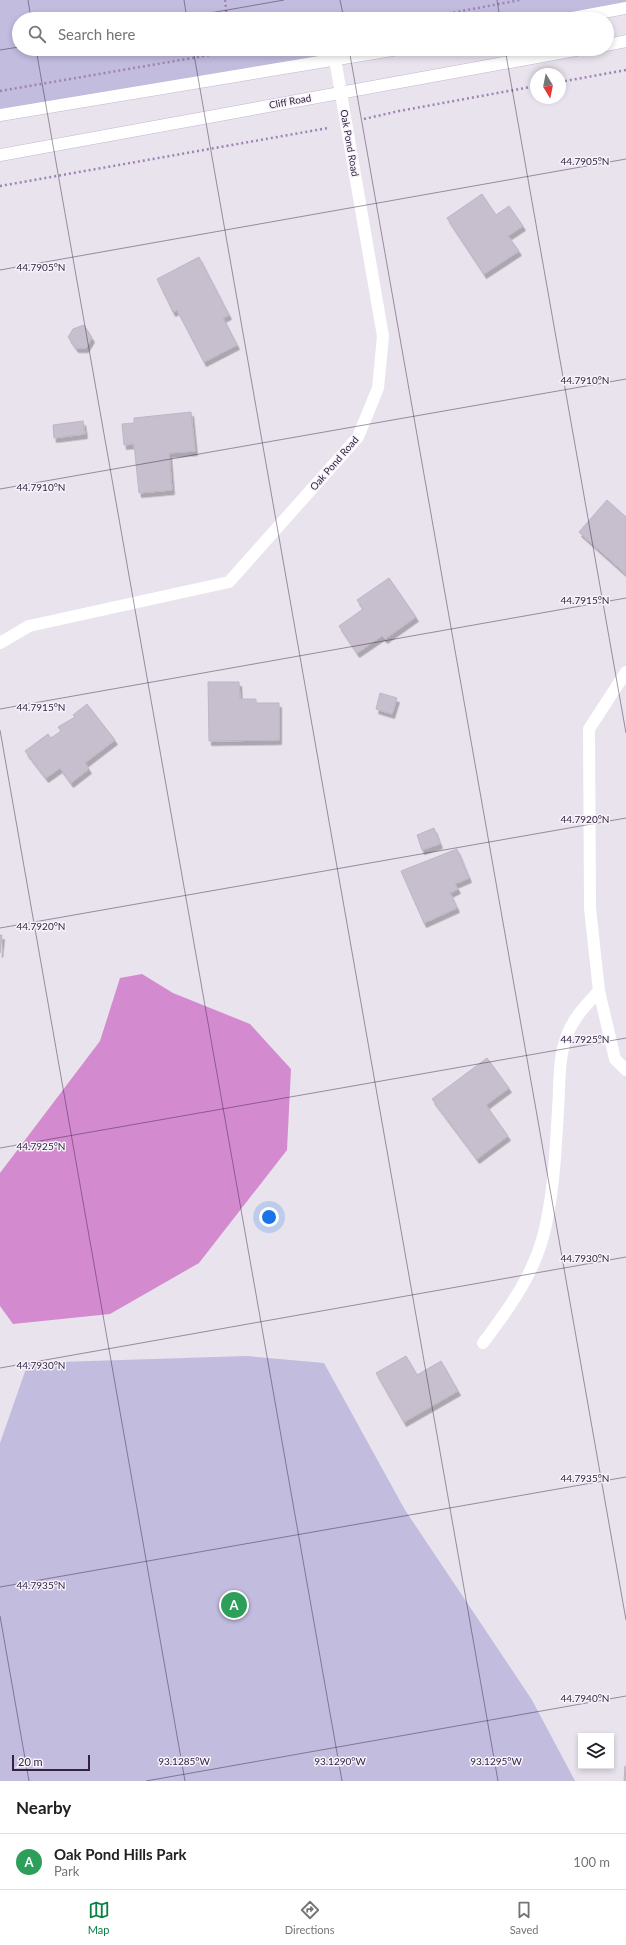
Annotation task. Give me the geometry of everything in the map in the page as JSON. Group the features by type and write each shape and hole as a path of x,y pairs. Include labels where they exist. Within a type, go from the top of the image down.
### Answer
{"street":[{"path":"605,12 626,8"},
{"path":"614,44 626,42"},
{"path":"0,115 358,56"},
{"name":"Cliff Road","path":"0,155 542,56"},
{"name":"Oak Pond Road","path":"0,643 29,626 229,582 358,437 378,388 383,336 335,60"},
{"path":"626,672 589,729 590,908 599,991 615,1059 626,1070"},
{"path":"483,1343 513,1303 531,1271 546,1225 553,1176 558,1108 559,1067 566,1037 580,1012 599,991"}],"path":[{"path":"226,0 227,12"},
{"path":"457,12 520,0"},
{"path":"0,91 196,56"},
{"path":"566,81 626,70"},
{"path":"0,186 309,133 399,111 530,87"}],"shaded area":[{"path":"0,0 626,0 626,5 587,12 12,12 12,56 337,56 0,115"},
{"path":"142,974 173,993 250,1024 291,1069 287,1150 199,1263 110,1314 13,1324 0,1306 0,1173 100,1041 120,978"},
{"path":"247,1356 324,1363 405,1510 532,1700 575,1781 0,1781 0,1443 28,1363"}],"building":[{"path":"482,194 496,215 509,206 523,226 508,236 519,251 484,274 447,218"},
{"path":"199,257 229,315 223,318 237,345 204,362 177,310 173,312 157,279"},
{"path":"84,325 92,338 86,348 76,348 68,337 73,329"},
{"path":"191,412 195,451 169,453 172,490 139,493 134,444 124,445 122,424 134,423 134,418"},
{"path":"83,421 85,434 54,438 53,425"},
{"path":"607,500 626,517 626,574 579,532"},
{"path":"389,578 416,617 385,639 382,636 357,653 339,626 363,609 357,600"},
{"path":"208,682 239,682 240,699 256,699 256,703 279,703 279,740 209,741"},
{"path":"380,693 397,698 392,714 376,709"},
{"path":"87,704 115,740 85,763 89,769 71,783 60,768 46,778 25,751 48,734 51,738 61,731 58,727 75,717 73,715"},
{"path":"434,828 440,844 422,850 417,835"},
{"path":"457,849 469,878 455,884 458,889 450,893 457,908 424,923 401,871"},
{"path":"0,935 2,935 0,953"},
{"path":"487,1058 509,1088 486,1105 508,1136 477,1159 432,1099"},
{"path":"406,1356 417,1375 441,1361 458,1391 404,1422 376,1373"},
{"path":"625,1766 626,1781 624,1781"}],"place":[{"name":"Oak Pond Hills Park","path":"234,1605"}]}
